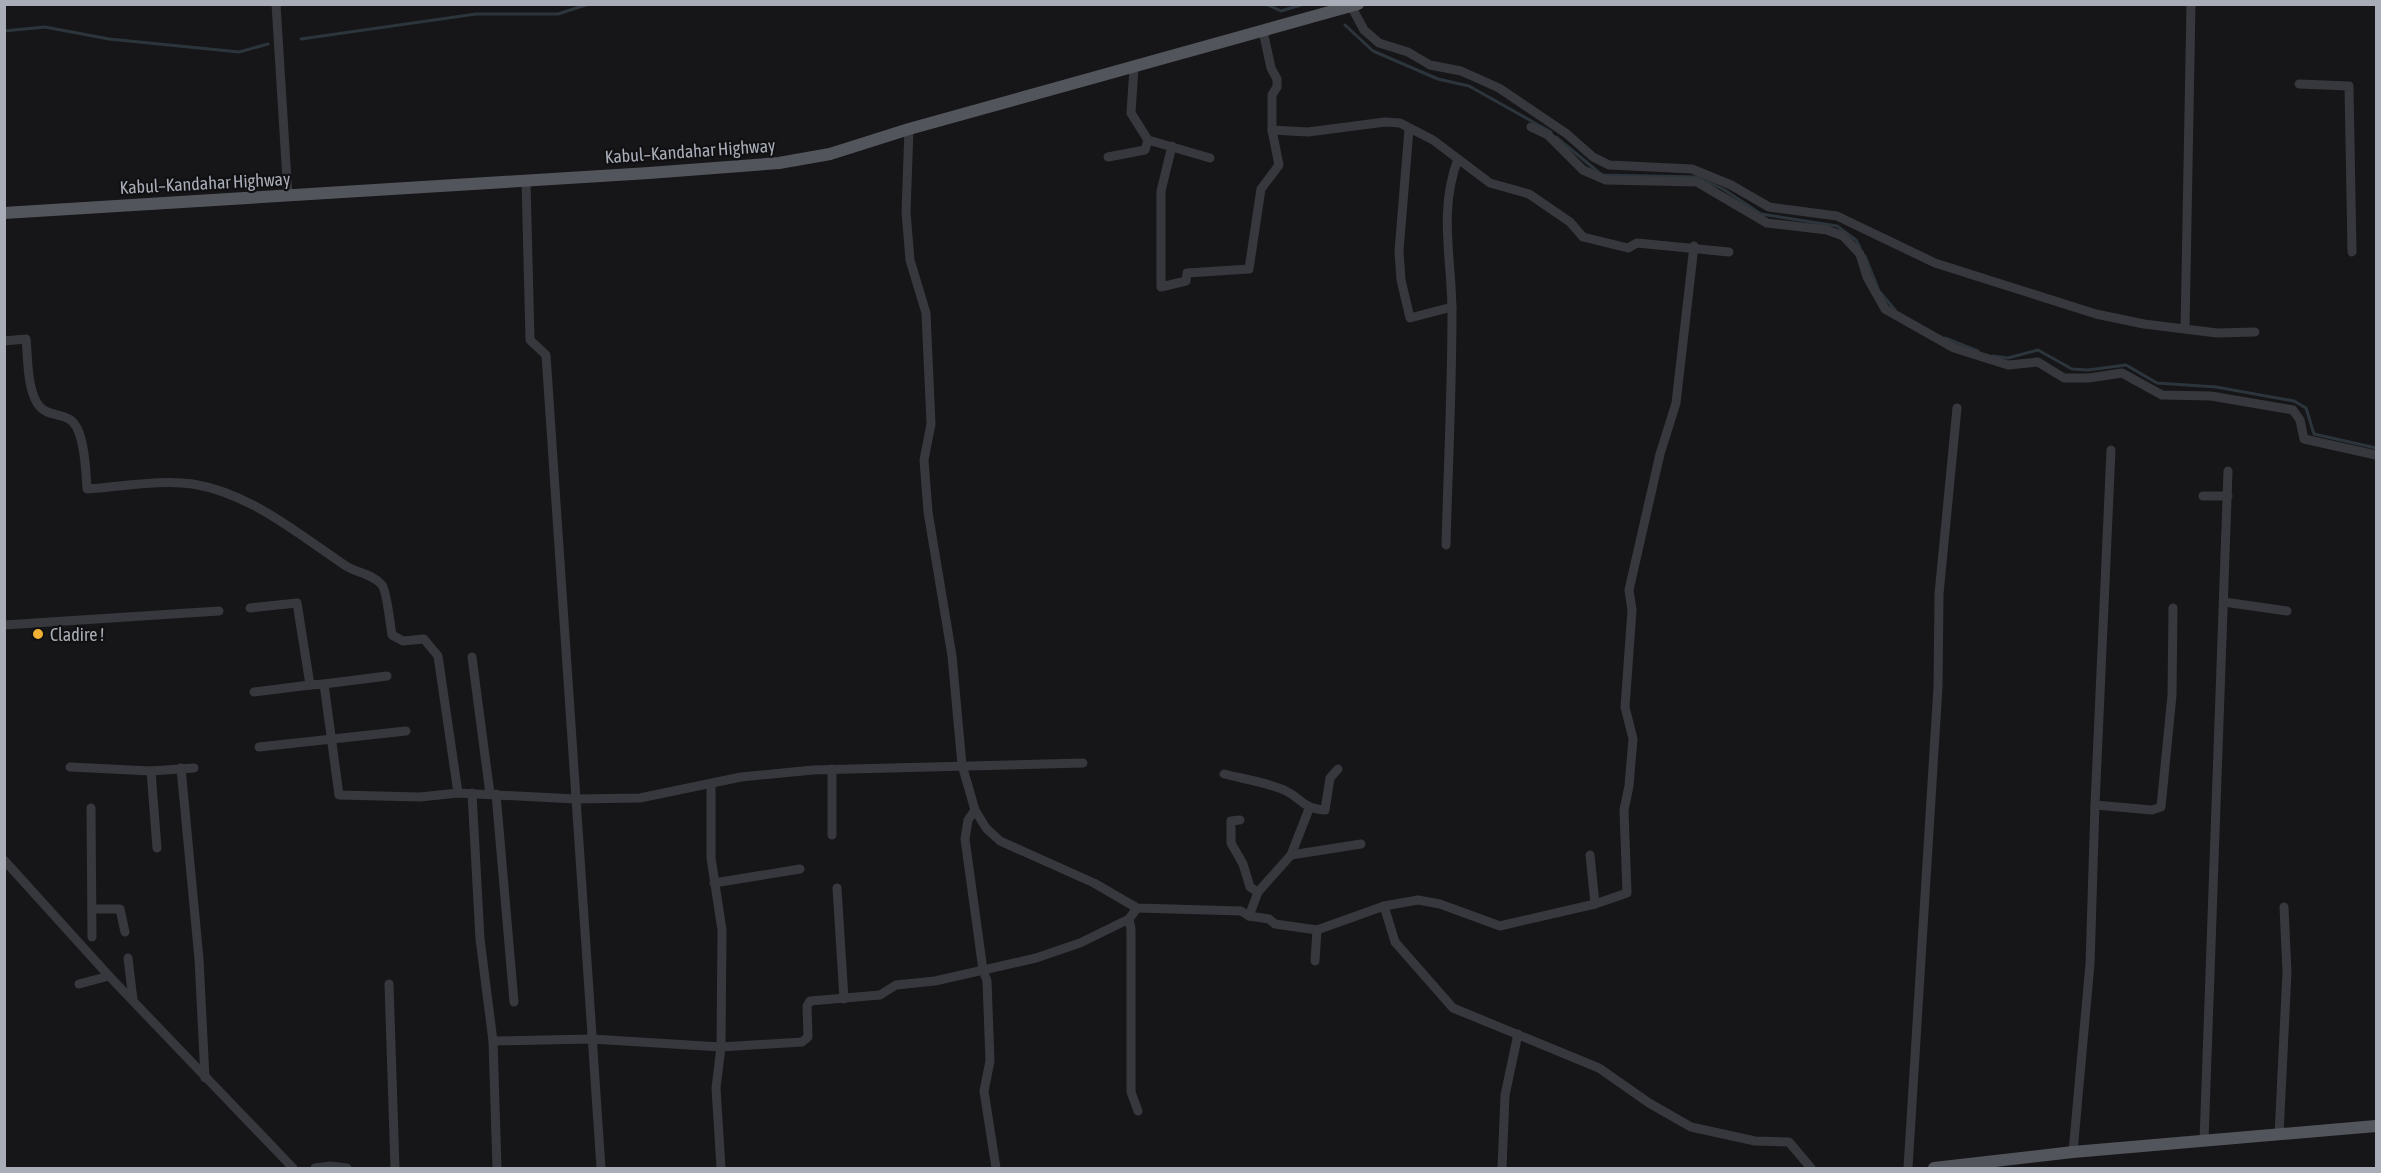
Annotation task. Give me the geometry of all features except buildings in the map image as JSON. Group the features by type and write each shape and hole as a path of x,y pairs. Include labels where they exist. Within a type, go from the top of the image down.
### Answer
{"main road":[{"name":"Kabul–Kandahar Highway","path":"4,213 779,163 830,154 909,129 1353,5"},
{"path":"1934,1168 2073,1152 2376,1126"}],"street":[{"path":"276,4 288,196"},
{"path":"2185,329 2191,4"},
{"path":"1353,5 1364,30 1379,43 1408,52 1430,65 1461,71 1499,88 1538,113 1605,163 1698,177 1731,185 1769,207 1837,216 1935,263 2097,314 2217,333 2255,332"},
{"path":"1172,146 1161,191 1161,287 1186,281 1187,273 1249,269 1261,189 1279,165 1272,130 1272,95 1277,87 1277,79 1271,68 1263,31"},
{"path":"1134,68 1131,113 1148,140 1210,158"},
{"path":"2299,84 2349,86 2352,252"},
{"path":"1272,130 1308,132 1385,122 1400,123 1432,140 1490,183 1529,194 1570,222 1583,237 1628,248 1637,243 1694,246 1729,252"},
{"path":"1531,127 1548,135 1583,170 1604,179 1698,177 1767,223 1827,230 1843,236 1860,254 1867,277 1885,309 1954,348 2008,365 2038,362 2064,378 2089,378 2122,373 2162,395 2211,396 2293,410 2300,420 2304,439 2376,455"},
{"path":"909,129 906,212 910,260 926,313 930,413 924,460 928,512 952,656 962,765 975,810 986,828 1000,841 1018,851 1038,856 1094,883 1137,908 1241,911 1249,916 1269,919 1275,924 1317,930 1384,906 1418,900 1440,904 1500,926 1595,904 1627,893 1624,810 1629,786 1632,739 1625,707 1632,610 1629,590 1658,465 1676,403 1694,246"},
{"path":"1409,129 1399,251 1403,290 1410,318 1452,307"},
{"path":"1108,157 1145,150 1148,140"},
{"path":"1446,545 1452,307 1446,223 1449,184 1458,159"},
{"path":"1604,179 1605,163"},
{"path":"526,180 530,340 546,355 601,1168"},
{"path":"4,341 26,339 32,388 38,404 47,413 69,418 76,426 82,444 87,489 175,483 194,484 215,490 254,503 347,567 371,577 383,587 392,635 403,641 424,639 438,656 458,793"},
{"path":"1908,1168 1938,687 1939,594 1957,408"},
{"path":"2073,1152 2090,964 2111,450"},
{"path":"2204,1141 2228,471"},
{"path":"2203,496 2228,496"},
{"path":"2224,602 2287,611"},
{"path":"250,608 297,603 310,685"},
{"path":"2095,804 2152,810 2161,807 2172,695 2173,608"},
{"path":"4,625 219,611"},
{"path":"472,657 493,794 514,1002"},
{"path":"254,692 387,676"},
{"path":"324,684 339,795 420,797 472,793 576,799 640,798 763,774 832,769 1083,763"},
{"path":"259,747 406,731"},
{"path":"70,767 151,771 194,768"},
{"path":"181,768 200,982 205,1078"},
{"path":"832,769 832,834"},
{"path":"1224,774 1287,791 1309,809 1325,810 1330,778 1338,769"},
{"path":"151,771 157,849"},
{"path":"711,785 711,858 723,930 721,1047 716,1088 721,1168"},
{"path":"472,793 480,939 493,1041 497,1168"},
{"path":"91,808 92,937"},
{"path":"1249,916 1258,892 1291,855 1309,809"},
{"path":"975,810 968,820 965,839 983,970 987,981 990,1061 984,1091 996,1168"},
{"path":"1240,820 1231,821 1231,843 1243,864 1250,887 1258,892"},
{"path":"1291,855 1361,844"},
{"path":"1590,855 1595,904"},
{"path":"4,860 109,976 293,1168"},
{"path":"714,883 800,869"},
{"path":"837,888 844,999"},
{"path":"1384,906 1395,942 1453,1008 1599,1068 1649,1103 1691,1127 1755,1141 1789,1142 1811,1168"},
{"path":"2279,1135 2287,972 2284,907"},
{"path":"493,1041 592,1039 721,1047 806,1041 808,1003 880,995 897,985 935,981 1036,958 1080,943 1129,919 1137,908"},
{"path":"92,909 120,909 125,932"},
{"path":"1129,919 1131,929 1131,1092 1138,1111"},
{"path":"1315,961 1317,930"},
{"path":"128,958 133,1000"},
{"path":"79,984 109,976"},
{"path":"389,984 395,1168"},
{"path":"1502,1168 1504,1095 1518,1034"},
{"path":"315,1168 347,1168"}],"waterway":[{"path":"301,39 476,14 558,14 589,4"},
{"path":"1266,4 1281,11 1304,4"},
{"path":"1345,25 1373,51 1438,79 1469,86 1551,132"},
{"path":"4,31 45,27 109,39 239,52 268,44"},
{"path":"1556,137 1602,175 1697,177 1723,189 1761,214 1837,226 1856,240 1860,248"},
{"path":"1865,256 1879,291 1895,310"},
{"path":"1945,338 1978,351"},
{"path":"1993,356 2008,358 2038,350 2072,369 2088,370 2126,365 2157,383 2216,387 2294,401 2306,408 2314,434 2376,448"}],"place":[{"name":"Cladire !","path":"38,634"}]}
